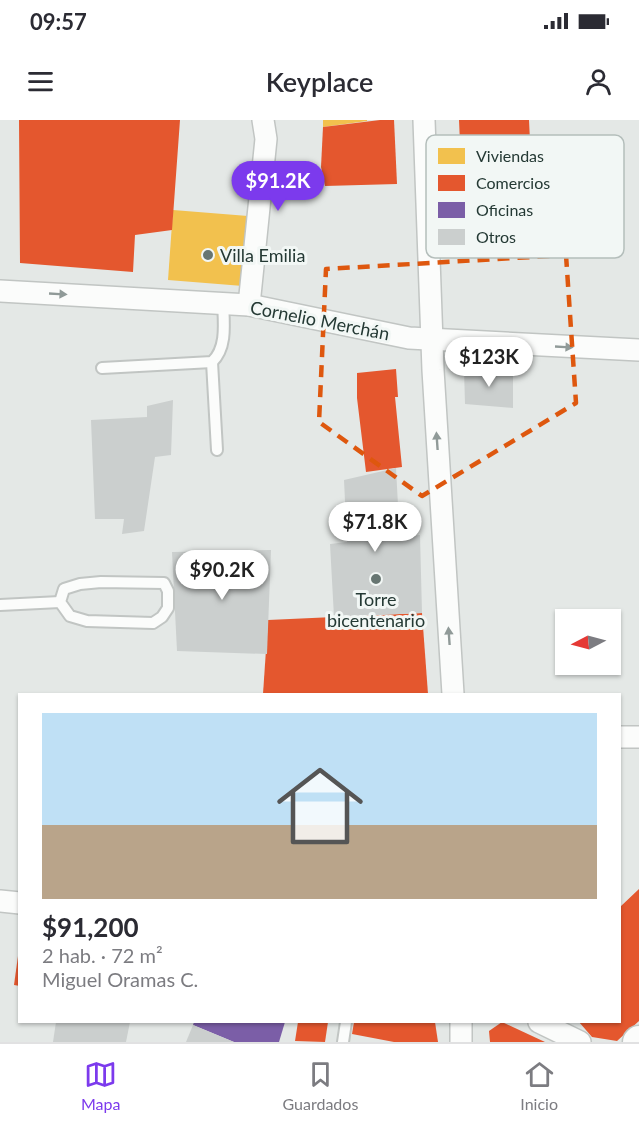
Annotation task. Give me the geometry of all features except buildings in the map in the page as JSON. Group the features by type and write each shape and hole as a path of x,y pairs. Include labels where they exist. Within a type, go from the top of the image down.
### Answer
{"street":[{"path":"249,305 266,139 263,120"},
{"path":"424,120 426,175"},
{"path":"429,258 453,693"},
{"name":"Cornelio Merchán","path":"0,291 249,305 409,338 639,350"},
{"path":"621,737 639,737"},
{"path":"0,901 18,903"},
{"path":"460,1023 461,1042"},
{"path":"541,1023 580,1042"}],"lane":[{"path":"102,368 212,362 219,356 224,332 223,303"},
{"path":"212,362 218,450"},
{"path":"164,583 168,591 168,608 162,617 153,623 87,621 70,616 60,602 64,590 80,584 164,583"},
{"path":"0,605 60,602"},
{"path":"343,1042 346,1023"}],"highlighted area":[{"path":"566,255 576,403 422,496 319,422 326,269"}],"place":[{"name":"Villa Emilia","path":"208,255"},
{"name":"Torre bicentenario","path":"376,579"}]}
